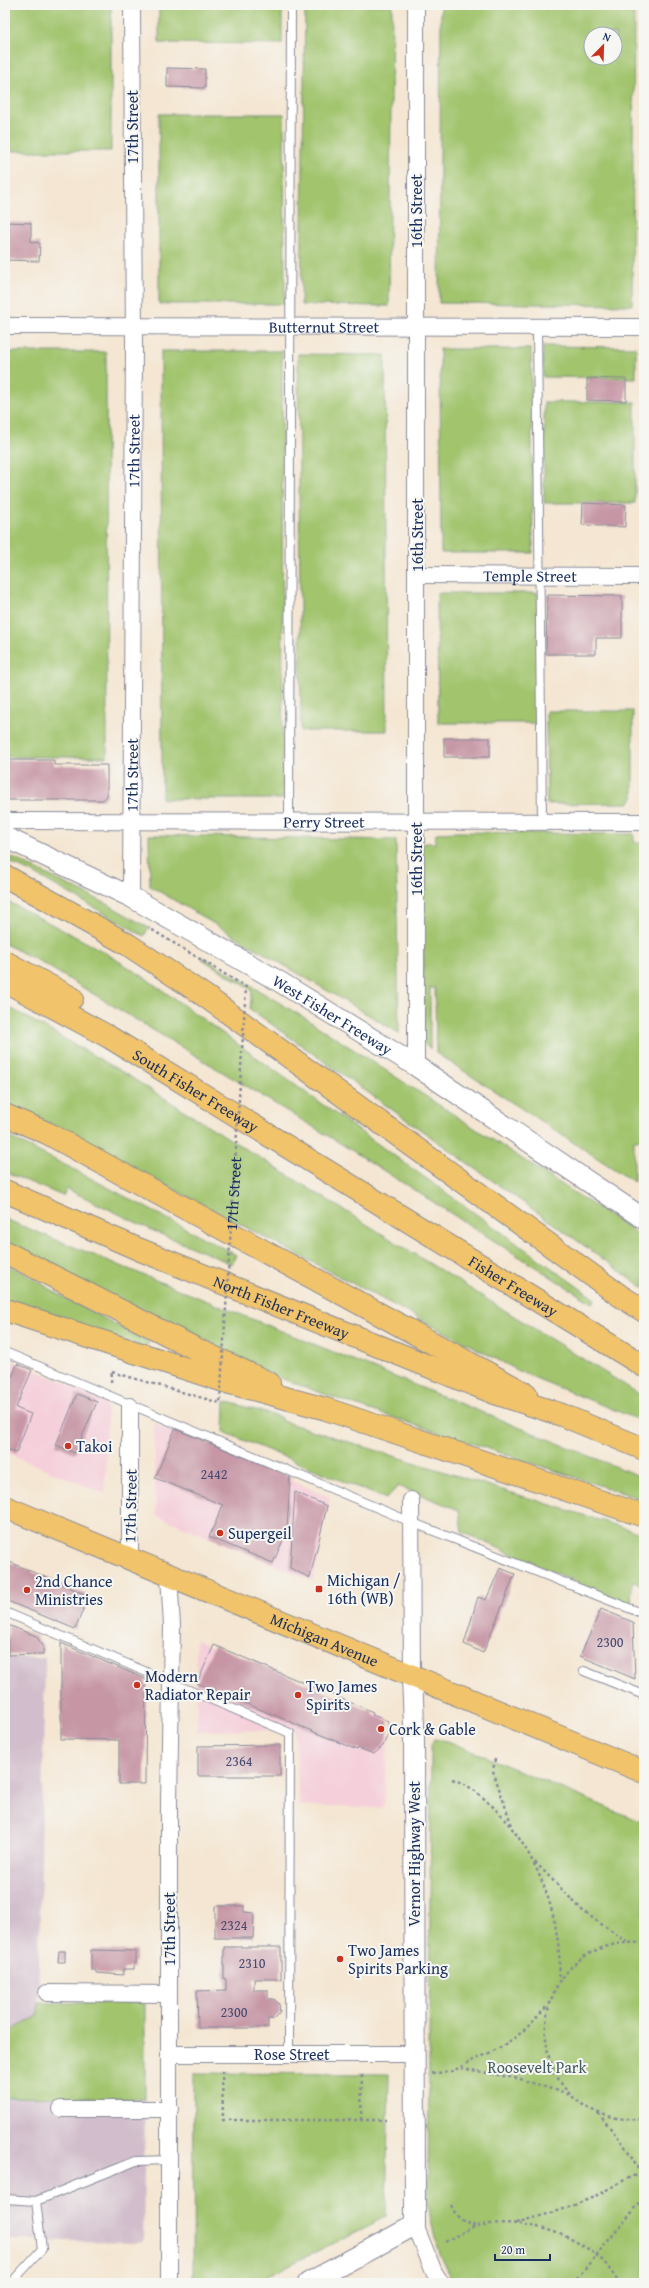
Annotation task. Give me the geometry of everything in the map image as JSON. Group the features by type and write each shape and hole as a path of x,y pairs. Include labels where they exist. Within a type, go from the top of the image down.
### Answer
{"main road":[{"path":"5,876 127,944 205,996 619,1295 644,1310"},
{"path":"5,881 29,890"},
{"path":"5,962 81,1004 303,1142 384,1205"},
{"name":"South Fisher Freeway","path":"5,981 46,1001 109,1037 384,1205"},
{"path":"5,1115 47,1134 451,1354 502,1379 562,1415 644,1449"},
{"name":"North Fisher Freeway","path":"5,1191 138,1249 335,1329 495,1393 562,1415"},
{"name":"Fisher Freeway","path":"384,1205 644,1366"},
{"path":"5,1252 194,1348 326,1410"},
{"path":"5,1310 230,1383 326,1410 644,1516"},
{"name":"Michigan Avenue","path":"5,1507 644,1772"}],"street":[{"name":"17th Street","path":"131,897 133,327 132,5"},
{"name":"16th Street","path":"416,5 416,1066"},
{"name":"Butternut Street","path":"5,326 644,327"},
{"name":"Temple Street","path":"417,575 644,576"},
{"name":"Perry Street","path":"5,821 644,822"},
{"name":"West Fisher Freeway","path":"5,837 131,897 280,982 416,1066 644,1219"},
{"name":"17th Street","path":"130,1406 130,1559"},
{"path":"411,1500 412,1676"},
{"name":"17th Street","path":"169,1575 172,1626 170,1682 169,2283"},
{"name":"Vernor Highway West","path":"412,1676 414,1733 415,2225"},
{"path":"47,1993 169,1994"},
{"name":"Rose Street","path":"170,2054 414,2054"},
{"path":"61,2109 170,2109"},
{"path":"308,2283 415,2225 434,2272 441,2283"}],"lane":[{"path":"289,821 291,5"},
{"path":"537,327 542,822"},
{"path":"5,1352 130,1406 412,1522 644,1614"},
{"path":"5,1612 290,1733 289,2054"},
{"path":"584,1671 644,1695"},
{"path":"5,2199 36,2201 136,2161 170,2160"},
{"path":"11,2283 42,2249 36,2201"}],"path":[{"name":"17th Street","path":"112,1372 220,1403 246,987 148,928"},
{"path":"496,1759 493,1771 496,1783 513,1828 533,1860 584,1912 628,1943"},
{"path":"452,1779 474,1789 513,1828"},
{"path":"533,1860 555,1927 560,1966 559,1983"},
{"path":"571,2095 555,2074 547,2052 544,2028 549,2005 559,1983 576,1964 597,1950 628,1943 644,1943"},
{"path":"430,2072 450,2073 515,2040 549,2005"},
{"path":"460,2068 520,2079 571,2095 598,2113 635,2159 640,2174"},
{"path":"222,2070 223,2120 386,2120"},
{"path":"361,2120 362,2072"},
{"path":"598,2113 625,2120 644,2119"},
{"path":"451,2205 456,2216 464,2223 478,2226 515,2223 583,2202 618,2185 630,2177 640,2174 644,2176"},
{"path":"573,2283 644,2198"},
{"path":"515,2223 560,2235 597,2255 609,2268 619,2283"},
{"path":"445,2242 478,2226"}],"shaded area":[{"path":"5,1358 107,1400 105,1494 5,1452"},
{"path":"154,1424 330,1497 313,1581 156,1515"},
{"path":"196,1640 389,1719 384,1808 299,1806 295,1730 197,1731"},
{"path":"5,1657 45,1658 38,2016 5,2034"},
{"path":"5,2097 145,2099 143,2242 5,2240"}],"green space":[{"path":"5,5 111,5 111,151 5,151"},
{"path":"159,5 282,5 282,44 159,43"},
{"path":"305,5 392,5 389,306 301,305"},
{"path":"441,5 634,5 632,305 439,303"},
{"path":"159,114 284,114 285,304 159,304"},
{"path":"543,346 636,347 636,378 543,377"},
{"path":"440,349 531,349 533,553 441,553"},
{"path":"161,351 282,351 283,799 162,799"},
{"path":"5,352 106,352 107,757 5,757"},
{"path":"298,354 385,355 387,731 301,731"},
{"path":"544,402 635,402 635,503 544,503"},
{"path":"437,593 538,593 538,723 438,723"},
{"path":"546,711 633,711 633,798 629,803 547,804"},
{"path":"436,833 634,834 634,842 644,844 644,1139 634,1140 634,1182 436,1053 435,988 430,988 430,1049 424,1043 423,843 435,843"},
{"path":"149,835 396,840 399,1033 150,886"},
{"path":"5,854 109,905 149,928 144,936 35,874 5,860"},
{"path":"5,900 99,949 141,975 595,1299 592,1303 348,1148 39,961 5,944"},
{"path":"203,957 308,1020 644,1238 644,1288 250,1009 252,990 202,959"},
{"path":"5,1005 119,1070 644,1397 644,1422 523,1373 36,1117 5,1103"},
{"path":"5,1135 236,1255 232,1264 158,1233 67,1189 63,1196 5,1172"},
{"path":"5,1219 644,1478 644,1500 352,1404 285,1380 209,1346 36,1259 5,1239"},
{"path":"5,1264 26,1274 60,1295 149,1342 146,1349 5,1300"},
{"path":"225,1401 280,1417 282,1421 644,1534 644,1585 632,1582 631,1606 462,1532 459,1510 398,1486 386,1499 224,1432"},
{"name":"Roosevelt Park","path":"434,1739 448,1741 644,1823 644,2283 455,2283 449,2274 441,2255 432,2226 428,2205 431,1745"},
{"path":"38,2003 145,2003 145,2099 5,2097 5,2034 38,2016"},
{"path":"194,2073 389,2074 386,2217 253,2283 193,2283"}],"building":[{"path":"167,68 205,69 205,88 167,87"},
{"path":"5,222 31,223 31,242 40,243 39,261 5,260"},
{"path":"587,378 626,379 626,401 587,400"},
{"path":"583,503 626,505 625,527 582,525"},
{"path":"547,595 622,596 622,638 596,638 596,654 546,654"},
{"path":"444,738 490,738 490,757 444,757"},
{"path":"5,760 54,760 54,765 107,765 107,796 103,800 5,800"},
{"path":"17,1364 32,1370 16,1408 31,1414 16,1453 5,1449 5,1394"},
{"path":"77,1394 97,1402 75,1453 56,1445"},
{"path":"175,1429 290,1476 287,1531 273,1563 209,1537 223,1505 155,1478"},
{"path":"295,1492 327,1506 310,1578 290,1568"},
{"path":"5,1560 89,1596 75,1629 5,1600"},
{"path":"500,1568 515,1574 483,1653 464,1644 478,1597 486,1600"},
{"path":"601,1609 633,1622 635,1679 580,1656"},
{"path":"8,1625 36,1636 43,1646 43,1654 8,1655"},
{"path":"61,1643 146,1679 145,1784 119,1784 119,1740 61,1739"},
{"path":"214,1645 373,1712 372,1715 388,1721 388,1734 383,1746 374,1754 358,1748 357,1750 197,1683"},
{"path":"280,1745 280,1776 198,1776 198,1746"},
{"path":"215,1906 244,1906 244,1912 254,1913 253,1938 215,1938"},
{"path":"224,1947 281,1947 281,1979 254,1979 254,1990 268,1990 268,1999 274,1999 279,2004 280,2013 274,2019 268,2019 268,2028 198,2028 197,1991 226,1990 226,1979 224,1979"},
{"path":"91,1950 136,1951 136,1963 134,1963 134,1969 123,1969 123,1975 96,1973 96,1970 91,1970"},
{"path":"59,1951 65,1951 65,1962 58,1962"}],"place":[{"name":"Takoi","path":"68,1446"},
{"name":"Supergeil","path":"220,1533"},
{"name":"Michigan / 16th (WB)","path":"319,1589"},
{"name":"2nd Chance Ministries","path":"27,1590"},
{"name":"Modern Radiator Repair","path":"137,1685"},
{"name":"Two James Spirits","path":"298,1695"},
{"name":"Cork & Gable","path":"381,1729"},
{"name":"Two James Spirits Parking","path":"340,1959"}]}
